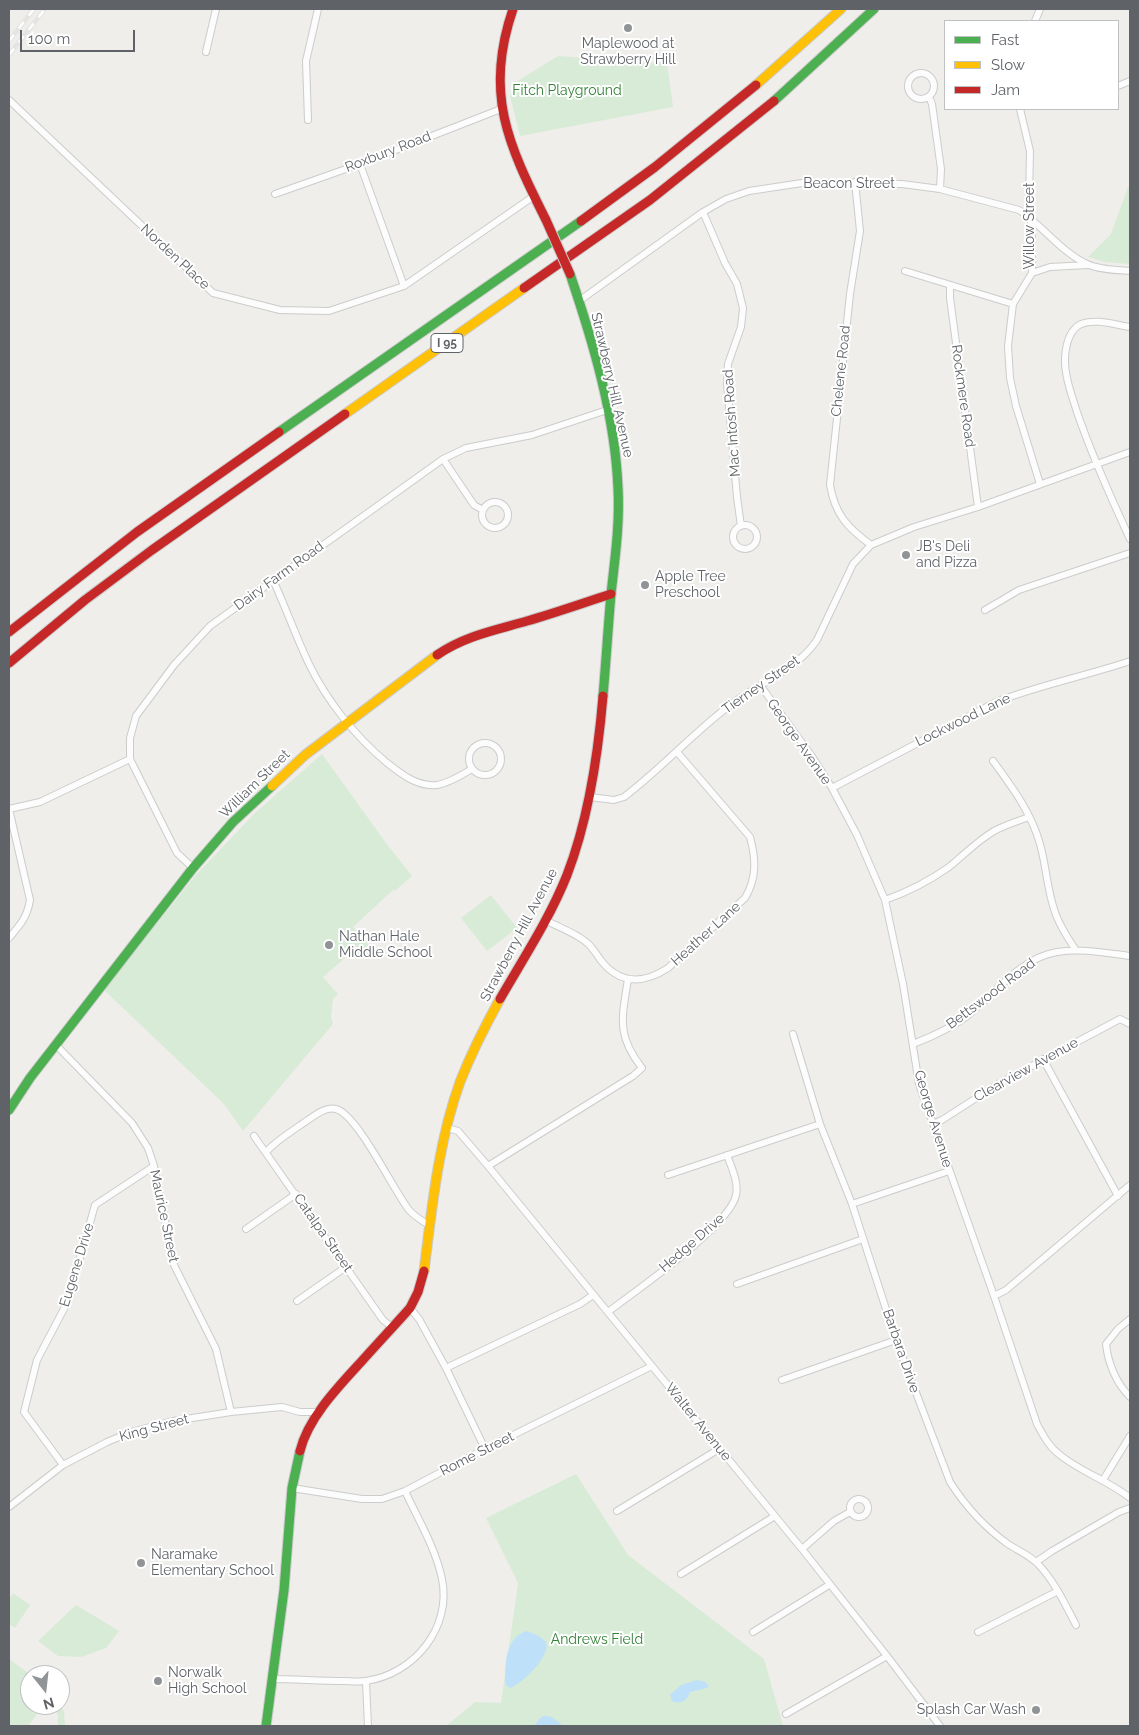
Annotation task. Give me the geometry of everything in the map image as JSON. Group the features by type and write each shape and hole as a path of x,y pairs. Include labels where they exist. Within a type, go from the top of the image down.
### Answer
{"main road":[{"name":"Strawberry Hill Avenue","path":"266,1726 284,1590 292,1488 302,1443 319,1412 333,1393 410,1308 418,1292 424,1272 442,1145 458,1087 470,1057 505,989 545,920 567,875 590,797 600,725 611,594 617,549 617,473 607,410 579,301 570,274 508,137 501,108 498,85 499,62 505,32 513,9"},
{"name":"I 95","path":"9,632 137,532 656,166 749,91 841,9"},
{"name":"I 95","path":"9,663 78,605 152,550 657,194 773,102 874,9"},
{"name":"William Street","path":"9,1110 30,1078 193,868 233,822 305,756 450,646 474,636 611,594"}],"street":[{"path":"206,52 216,9"},
{"path":"308,120 306,61 318,9"},
{"path":"922,73 931,78 934,88 929,96 919,100 910,95 908,85 912,76 922,73"},
{"path":"929,96 932,104 941,169 940,189"},
{"name":"Norden Place","path":"9,100 213,294 280,310 329,312 404,286 534,196"},
{"name":"Roxbury Road","path":"275,194 360,164 501,108"},
{"name":"Willow Street","path":"1020,110 1030,151 1032,273 1014,304 1008,346 1010,378 1016,406 1040,484"},
{"path":"360,164 404,286"},
{"name":"Beacon Street","path":"579,301 703,212 726,199 748,191 802,182 902,184 940,189 1019,210 1068,252 1088,265 1130,271"},
{"name":"Chelene Road","path":"855,182 860,231 850,294 830,486 832,499 841,518 854,532 871,544"},
{"name":"Mac Intosh Road","path":"703,212 725,263 737,284 743,308 741,327 728,364 727,384 741,526"},
{"path":"1032,273 1050,267 1088,265"},
{"path":"905,271 1014,304"},
{"name":"Rockmere Road","path":"950,285 950,298 978,506"},
{"path":"1130,327 1092,321 1081,324 1068,339 1065,358 1073,399 1097,465 1130,539"},
{"name":"Dairy Farm Road","path":"193,868 178,853 130,759 130,738 136,716 174,665 210,626 443,459 466,448 532,435 607,410"},
{"name":"Tierney Street","path":"590,797 614,800 624,797 729,705 794,665 810,650 817,640 853,564 871,544 914,527 1130,452"},
{"path":"443,459 474,505 483,510"},
{"path":"497,502 504,506 507,518 502,525 490,527 484,522 483,510 489,504 497,502"},
{"path":"985,610 1019,590 1130,553"},
{"path":"273,580 310,666 326,696 368,747 407,778 418,783 437,785 472,769"},
{"name":"Lockwood Lane","path":"832,788 996,702 1130,661"},
{"name":"George Avenue","path":"760,685 811,755 832,788 857,835 884,900 901,976 919,1084 1037,1424 1047,1442 1060,1455 1130,1498"},
{"path":"481,744 492,745 499,752 501,762 496,772 486,776 480,775 472,769 469,759 476,746 481,744"},
{"name":"Heather Lane","path":"628,979 656,976 668,968 745,898 752,886 755,869 754,852 750,837 677,752"},
{"path":"9,938 28,913 30,900 9,809 40,802 130,759"},
{"path":"992,761 1019,796 1030,817 1040,844 1054,909 1075,950"},
{"path":"884,900 910,891 932,878 951,865 971,846 995,831 1030,817"},
{"path":"488,1166 633,1076 642,1068 630,1051 623,1035 623,1012 628,979 620,977 607,967 584,940 545,920"},
{"name":"Bettswood Road","path":"912,1044 934,1036 967,1016 1020,968 1042,956 1055,952 1075,950 1130,956"},
{"name":"Clearview Avenue","path":"932,1124 942,1120 998,1084 1120,1019 1130,1024"},
{"name":"Barbara Drive","path":"793,1034 820,1124 852,1204 896,1340 950,1482 963,1503 981,1523 1008,1544 1036,1562 1058,1591 1076,1625"},
{"name":"Maurice Street","path":"56,1044 132,1122 148,1148 154,1166 174,1265 216,1349 231,1412"},
{"path":"1044,1059 1118,1196"},
{"path":"266,1152 275,1142 316,1115 327,1109 336,1109 348,1115 409,1210 430,1226"},
{"path":"668,1175 820,1124"},
{"name":"Walter Avenue","path":"447,1128 458,1131 488,1166 802,1549 940,1726"},
{"name":"Catalpa Street","path":"254,1136 383,1320 393,1328"},
{"name":"Hedge Drive","path":"608,1312 686,1252 712,1229 733,1205 737,1188 727,1155"},
{"name":"Eugene Drive","path":"63,1465 24,1412 37,1360 67,1303 95,1205 154,1166"},
{"path":"852,1204 949,1171"},
{"path":"994,1296 1006,1290 1130,1185"},
{"path":"246,1229 296,1194"},
{"path":"737,1284 863,1239"},
{"path":"297,1301 346,1267"},
{"path":"446,1368 580,1304 593,1295"},
{"path":"410,1308 419,1319 446,1368 485,1449"},
{"path":"1130,1319 1118,1328 1106,1344 1112,1369 1122,1389 1130,1397"},
{"path":"782,1380 896,1340"},
{"name":"Rome Street","path":"292,1488 362,1499 382,1500 405,1491 652,1366"},
{"name":"King Street","path":"9,1507 63,1465 131,1432 173,1420 231,1412 282,1407 300,1412 319,1412"},
{"path":"1103,1480 1130,1436"},
{"path":"617,1511 720,1448"},
{"path":"271,1679 366,1681 394,1674 422,1652 435,1632 443,1606 442,1580 434,1554 405,1491"},
{"path":"1036,1562 1119,1512 1130,1508"},
{"path":"802,1549 834,1521 850,1512"},
{"path":"681,1574 775,1516"},
{"path":"753,1632 829,1585"},
{"path":"978,1632 1058,1591"},
{"path":"786,1714 887,1656"},
{"path":"366,1681 368,1726"}],"green space":[{"name":"Fitch Playground","path":"558,56 644,63 667,62 673,107 520,136 510,96 516,82"},
{"path":"1128,187 1130,187 1130,264 1105,262 1088,257 1111,234"},
{"name":"Nathan Hale Middle School","path":"322,754 412,876 395,891 393,890 353,927 370,946 359,957 353,951 323,977 338,994 333,999 331,1017 333,1024 243,1131 224,1104 104,990 195,876 255,813"},
{"path":"491,895 517,928 487,951 461,918"},
{"name":"Andrews Field","path":"576,1474 628,1555 764,1659 783,1726 446,1726 475,1702 501,1703 518,1583 486,1518"},
{"path":"13,1593 30,1605 15,1628 9,1624 9,1599"},
{"path":"76,1605 119,1631 106,1648 81,1657 58,1656 38,1641"},
{"path":"9,1659 20,1667 20,1715 36,1715 28,1726 9,1726"},
{"path":"64,1715 65,1726 58,1726 58,1716"}],"water":[{"path":"527,1631 539,1636 546,1642 546,1648 535,1668 522,1681 510,1688 506,1685 505,1677 507,1653 514,1639"},
{"path":"697,1680 705,1682 709,1686 690,1692 683,1701 678,1703 672,1701 670,1695 681,1685"},
{"path":"544,1716 552,1717 563,1726 534,1726"}],"railway":[{"path":"9,41 34,9"},
{"path":"9,55 45,9"}],"traffic: fast":[{"path":"774,101 874,9"},
{"path":"279,432 581,221"},
{"path":"570,274 602,379 616,461 618,527 603,696"},
{"path":"9,1110 30,1078 193,868 233,822 272,786"},
{"path":"266,1726 284,1590 292,1488 300,1451"}],"traffic: slow":[{"path":"756,85 841,9"},
{"path":"345,414 524,288"},
{"path":"272,786 305,755 437,655"},
{"path":"424,1271 441,1152 452,1105 469,1061 500,999"}],"traffic: jam":[{"path":"513,9 505,39 501,67 501,93 504,118 521,167 546,220"},
{"path":"581,221 655,167 756,85"},
{"path":"524,288 650,200 774,101"},
{"path":"546,220 570,274"},
{"path":"9,663 85,600 152,550 345,414"},
{"path":"9,632 137,532 279,432"},
{"path":"437,655 447,648 480,634 538,618 611,594"},
{"path":"500,999 553,907 575,853 591,787 603,696"},
{"path":"300,1451 310,1427 325,1404 410,1308 418,1292 424,1271"}],"place":[{"name":"Maplewood at Strawberry Hill","path":"628,28"},
{"name":"JB's Deli and Pizza","path":"906,555"},
{"name":"Apple Tree Preschool","path":"645,585"},
{"name":"Nathan Hale Middle School","path":"329,945"},
{"name":"Naramake Elementary School","path":"141,1563"},
{"name":"Norwalk High School","path":"158,1681"},
{"name":"Splash Car Wash","path":"1036,1710"}]}
